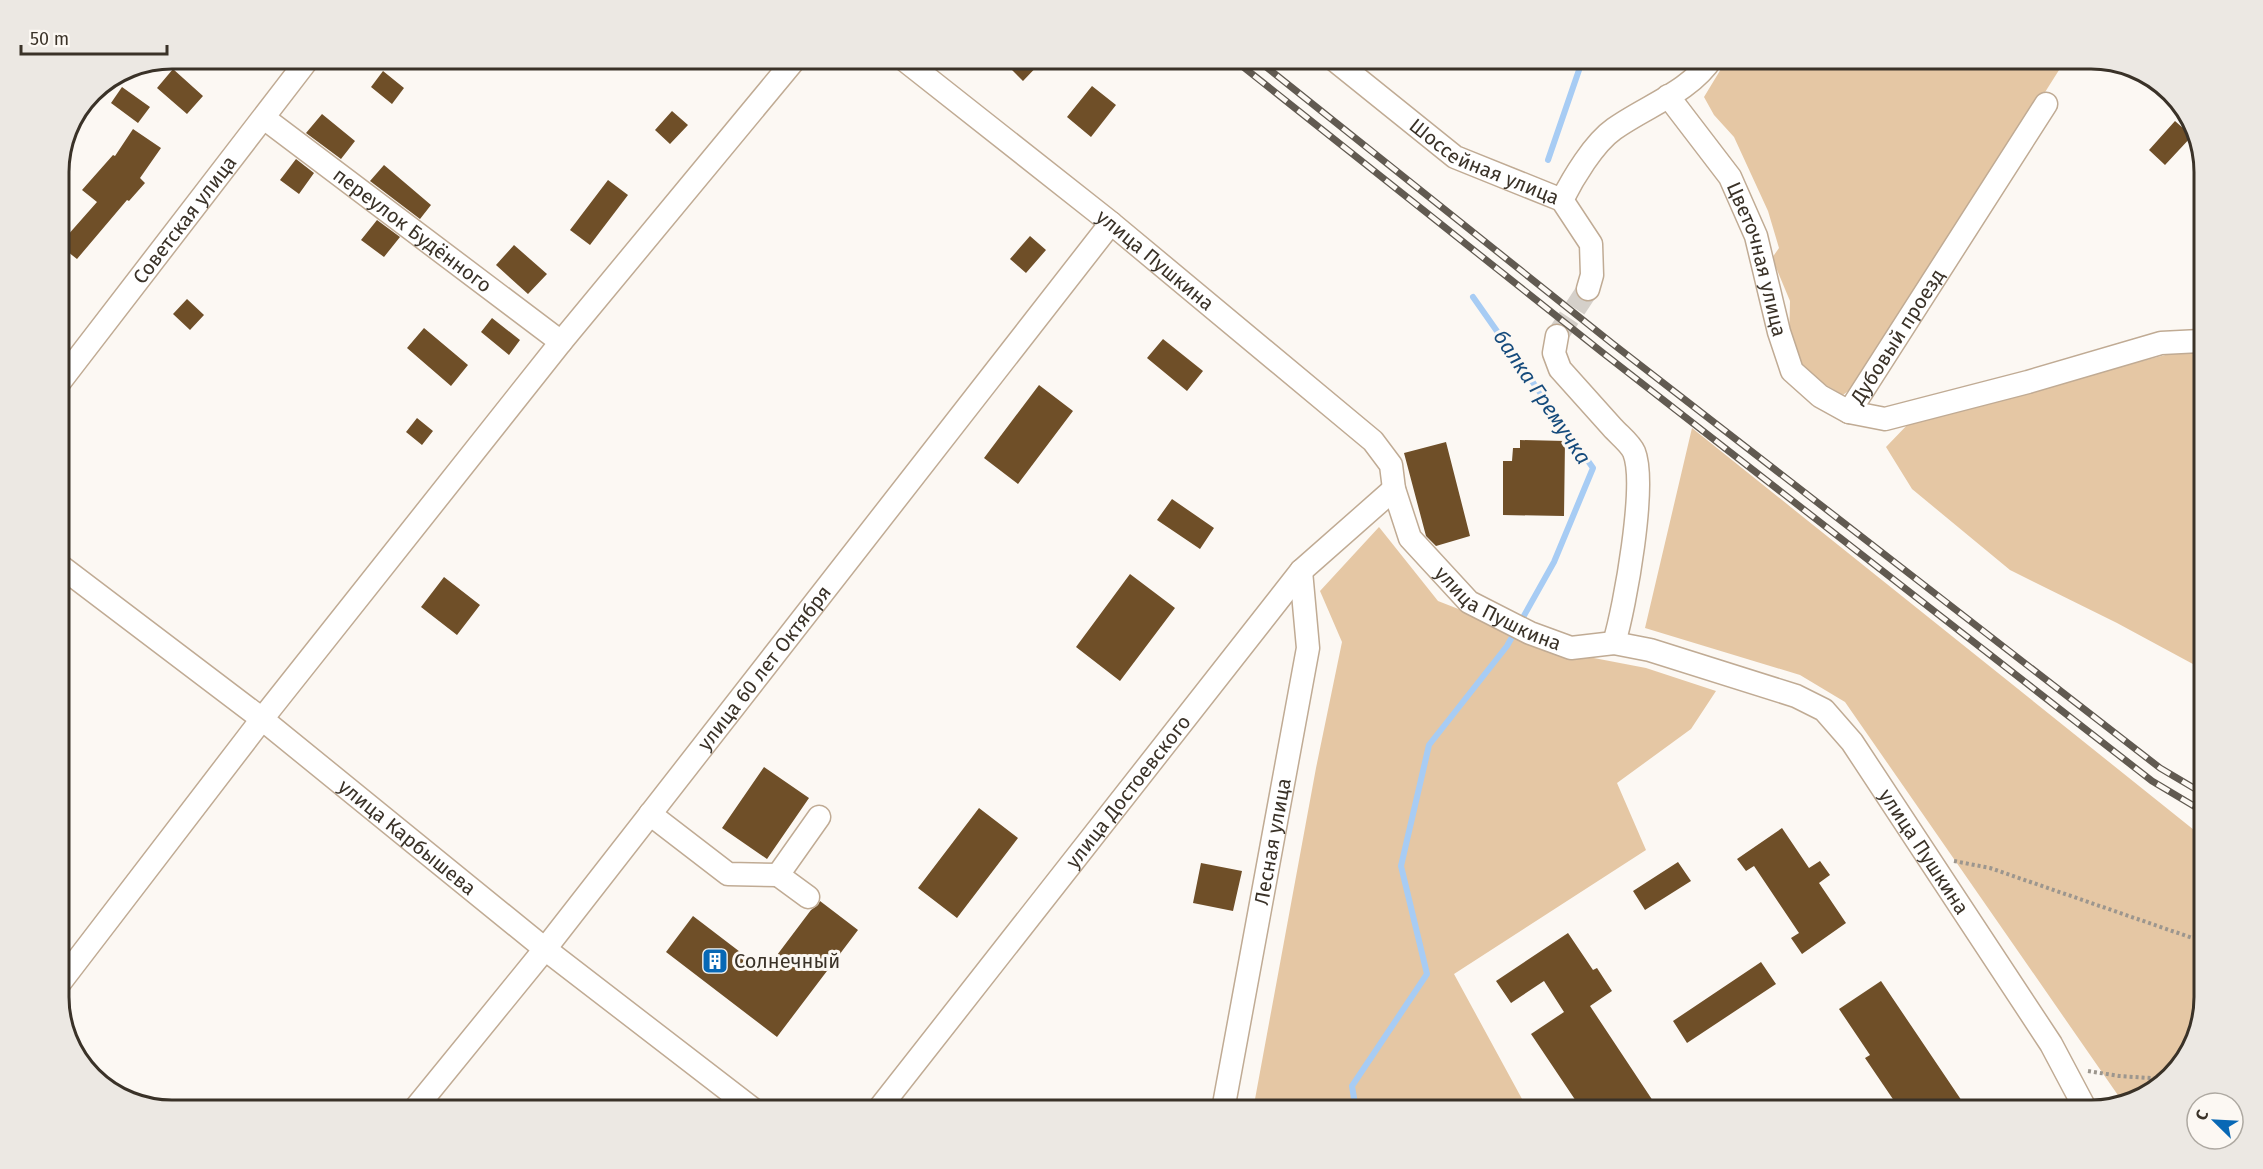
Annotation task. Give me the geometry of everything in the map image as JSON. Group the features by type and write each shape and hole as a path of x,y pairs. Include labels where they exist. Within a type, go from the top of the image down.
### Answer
{"street":[{"name":"Советская улица","path":"69,370 301,69"},
{"path":"69,971 262,719 561,342 787,69"},
{"name":"улица Пушкина","path":"916,69 1111,223 1373,441 1391,465 1394,489 1410,538 1469,602 1530,633 1571,648 1614,644 1650,650 1796,696 1824,710 1852,742 2051,1044 2081,1100"},
{"name":"Шоссейная улица","path":"1346,69 1455,157 1562,200 1591,244 1592,267 1588,289"},
{"path":"1562,200 1577,171 1612,130 1684,86 1703,69"},
{"name":"Цветочная улица","path":"1668,96 1730,177 1756,236 1779,332 1792,371 1820,396 1849,412"},
{"name":"Дубовый проезд","path":"2046,104 1849,412 1885,419 2028,382 2162,343 2194,341"},
{"name":"переулок Будённого","path":"264,117 561,342"},
{"name":"улица 60 лет Октября","path":"422,1100 545,949 1111,223"},
{"path":"1557,336 1554,353 1560,369 1633,450 1638,468 1639,484 1630,560 1620,624 1614,644"},
{"name":"улица Достоевского","path":"886,1100 1301,571 1394,489"},
{"name":"Лесная улица","path":"1224,1100 1308,648 1301,571"},
{"name":"улица Карбышева","path":"69,573 262,719 545,949 741,1100"},
{"path":"650,814 728,874 778,875 808,897"},
{"path":"778,875 819,817"}],"path":[{"path":"1927,856 1990,868 2194,938"},
{"path":"2063,1067 2119,1076 2154,1078"}],"shaded area":[{"path":"1721,69 2060,69 1864,379 1843,395 1807,374 1789,348 1790,301 1772,258 1779,248 1768,211 1734,137 1714,115 1704,97"},
{"path":"2194,348 2194,665 2010,570 1912,489 1886,447 1911,421"},
{"path":"1692,428 2194,830 2194,997 2190,1024 2177,1054 2148,1083 2118,1096 1845,702 1800,675 1645,628"},
{"path":"1379,527 1438,601 1573,654 1646,668 1716,691 1691,729 1617,783 1646,850 1454,974 1523,1100 1255,1100 1316,768 1342,642 1320,591"}],"building":[{"path":"173,69 203,96 187,114 157,88"},
{"path":"1011,69 1034,69 1023,81"},
{"path":"383,71 404,88 392,104 371,87"},
{"path":"1092,86 1116,105 1091,137 1067,117"},
{"path":"122,87 150,107 138,123 111,103"},
{"path":"672,111 688,125 670,144 655,130"},
{"path":"322,114 355,141 341,159 306,133"},
{"path":"2175,121 2184,129 2189,139 2165,165 2149,150"},
{"path":"133,129 161,148 140,178 145,183 129,201 127,200 77,259 69,253 69,234 97,202 82,190 113,155 115,156"},
{"path":"296,159 314,173 299,194 280,180"},
{"path":"384,165 431,205 420,219 370,181"},
{"path":"608,180 628,195 590,245 570,230"},
{"path":"377,220 400,237 384,257 361,240"},
{"path":"1030,236 1046,250 1026,273 1010,259"},
{"path":"514,245 547,274 528,294 496,265"},
{"path":"187,299 204,315 190,330 173,314"},
{"path":"492,318 520,340 509,355 481,332"},
{"path":"424,328 468,365 451,386 407,348"},
{"path":"1163,339 1203,371 1187,391 1147,358"},
{"path":"1039,385 1073,411 1018,484 984,458"},
{"path":"417,418 433,431 422,445 406,432"},
{"path":"1520,440 1565,441 1564,516 1503,515 1503,461 1512,461 1513,448 1520,448"},
{"path":"1446,442 1470,536 1436,546 1426,536 1404,453"},
{"path":"1172,499 1214,528 1200,549 1157,520"},
{"path":"1130,574 1175,608 1120,681 1076,647"},
{"path":"444,577 480,605 457,635 421,607"},
{"path":"764,767 809,798 767,859 722,828"},
{"path":"979,808 1018,838 957,918 918,888"},
{"path":"1782,828 1809,868 1820,861 1830,875 1819,883 1846,923 1802,954 1791,938 1799,933 1754,866 1746,871 1737,859"},
{"path":"1678,862 1691,881 1645,910 1633,891"},
{"path":"1201,863 1242,871 1233,911 1193,903"},
{"name":"Солнечный","path":"820,901 858,930 777,1037 666,952 693,916 765,971"},
{"path":"1568,933 1593,970 1597,968 1612,991 1590,1006 1652,1100 1575,1100 1531,1034 1564,1012 1544,981 1511,1003 1496,981"},
{"path":"1761,962 1776,984 1687,1043 1673,1021"},
{"path":"1881,981 1961,1100 1894,1100 1865,1058 1870,1055 1839,1009"}],"waterway":[{"name":"балка Гремучка","path":"1548,160 1579,69"},
{"name":"балка Гремучка","path":"1354,1100 1352,1086 1427,974 1401,866 1429,745 1507,646 1554,562 1593,468 1473,297"}],"tunnel":[{"path":"1557,336 1588,289"}],"railway":[{"path":"1246,69 1603,353 2152,781 2194,806"},
{"path":"1269,69 1613,344 2160,768 2194,788"}],"place":[{"name":"Солнечный","path":"715,961"}]}
